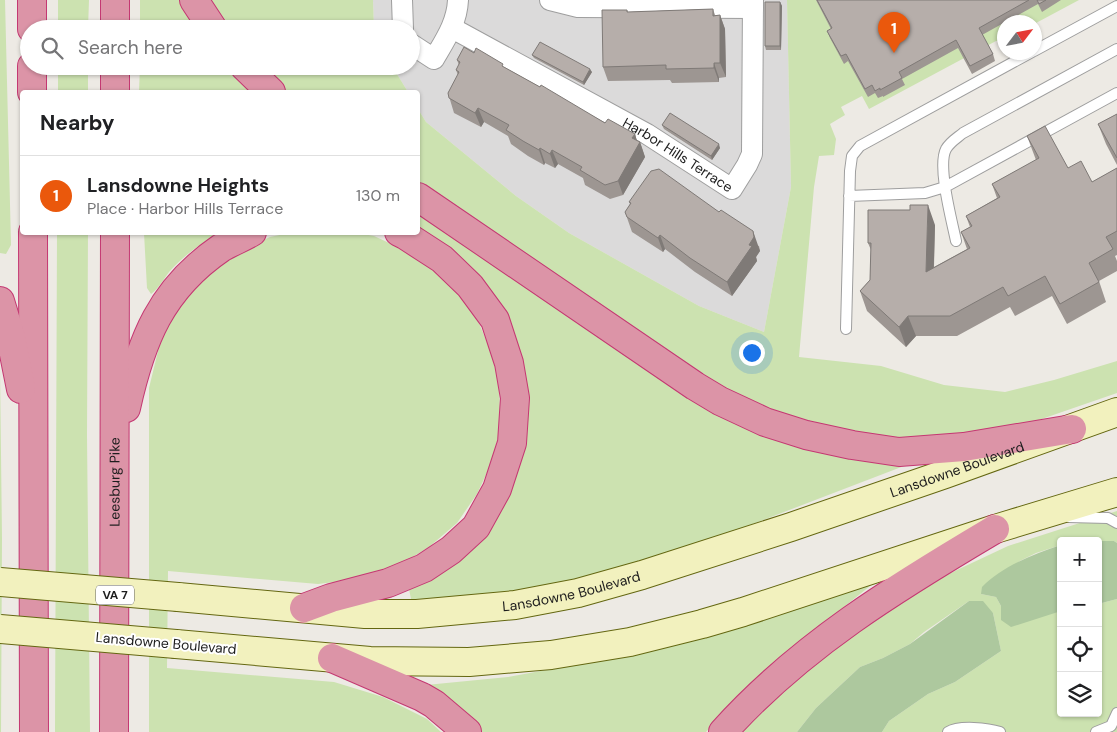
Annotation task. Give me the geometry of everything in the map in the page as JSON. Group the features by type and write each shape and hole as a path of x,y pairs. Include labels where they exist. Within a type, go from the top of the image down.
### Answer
{"highway":[{"path":"32,0 32,20"},
{"path":"116,0 116,20"},
{"path":"194,0 207,20"},
{"path":"32,75 32,90"},
{"path":"115,75 115,90"},
{"path":"253,75 269,90"},
{"path":"420,198 695,386 720,402 765,422 806,435 852,445 899,452 964,447 1072,429"},
{"path":"32,235 34,732"},
{"name":"Leesburg Pike","path":"114,732 115,235"},
{"path":"115,458 134,371 146,337 163,306 194,269 222,247 246,235"},
{"path":"304,608 331,598 388,583 424,568 451,550 476,527 497,489 512,443 515,398 509,363 495,320 470,286 442,259 405,235"},
{"path":"0,301 10,334 20,383 33,469"},
{"path":"723,732 752,701 827,638 878,600 995,529"},
{"path":"332,658 422,697 434,704 467,732"}],"main road":[{"name":"Lansdowne Boulevard","path":"0,582 365,614 417,614 515,605 578,593 642,575 791,527 1117,412"},
{"name":"Lansdowne Boulevard","path":"0,629 370,661 470,662 551,654 630,642 702,624 995,529 1117,492"}],"street":[{"path":"402,0 403,20"},
{"path":"420,50 434,59 452,28 458,12 458,0"},
{"path":"550,0 578,7 753,4"},
{"name":"Harbor Hills Terrace","path":"452,28 647,134 732,189 748,165 752,154 753,4"}],"lane":[{"path":"1042,47 1117,6"},
{"path":"956,241 945,187 943,161 946,150 952,141 963,133 1117,49"},
{"path":"846,329 849,196 852,156 860,146 1018,60"},
{"path":"849,196 925,194 945,187 1117,93"},
{"path":"1040,516 1108,518 1117,523"},
{"path":"1096,732 1113,729 1117,713"},
{"path":"948,732 954,728 992,729 1000,732"}],"shaded area":[{"path":"373,0 787,0 791,187 764,332 699,306 569,233 516,196 426,122 420,112 420,90 407,90 398,75 420,75 420,20 374,20"}],"green space":[{"path":"0,0 5,0 11,245 6,254 0,253"},
{"path":"58,0 89,0 88,20 58,20"},
{"path":"140,0 185,0 197,20 140,20"},
{"path":"208,0 373,0 374,20 219,20"},
{"path":"787,0 1079,0 1042,20 1042,15 997,15 997,41 869,109 862,96 841,107 845,115 830,124 836,139 834,155 819,156 814,187 799,357 881,366 944,385 1005,392 1054,380 1117,361 1117,393 1033,422 927,440 871,435 804,420 748,401 716,383 420,185 420,112 426,122 516,196 569,233 699,306 764,332 791,187"},
{"path":"58,75 88,75 88,90 58,90"},
{"path":"140,75 242,75 258,90 139,90"},
{"path":"266,75 398,75 407,90 280,90"},
{"path":"420,207 679,382 917,461 724,535 644,563 499,597 411,599 409,589 467,553 524,384 420,232"},
{"path":"57,235 88,235 87,436 90,732 55,732"},
{"path":"144,235 217,235 186,255 151,294 147,288"},
{"path":"280,235 374,236 413,254 450,284 476,316 491,352 499,383 500,412 498,438 490,466 477,494 457,523 429,547 396,567 359,579 318,584 168,571 167,668 334,682 383,697 427,719 441,732 149,732 149,388 159,347 170,322 197,283 239,252 270,237"},
{"path":"0,368 2,538 1,732 0,732"},
{"path":"1117,511 1117,543 1114,541 1102,541 1102,537 1057,537 1057,546 1036,553 1020,561 981,594 996,597 1001,606 1001,620 1057,612 1057,717 1102,717 1102,603 1117,599 1117,732 882,732 889,721 928,694 955,682 1001,651 993,613 969,601 910,644 860,667 816,708 797,732 740,732 809,666 923,586 1008,546"},
{"path":"1102,541 1114,541 1117,543 1117,599 1102,603"},
{"path":"1057,546 1057,612 1011,627 1001,620 1001,606 996,597 981,594 982,587 999,573 1029,557"},
{"path":"880,578 764,671 706,732 479,732 426,685 508,677 611,658"},
{"path":"969,601 983,601 993,613 1001,651 955,682 928,694 889,721 882,732 797,732 816,708 860,667 910,644"}],"building":[{"path":"817,0 1029,0 1002,15 997,15 997,18 979,28 993,54 970,66 956,40 899,72 902,78 875,91 872,85 865,89 846,54 841,56 827,31 832,28"},
{"path":"1037,0 1046,0 1039,4"},
{"path":"765,2 780,2 780,46 765,46"},
{"path":"713,9 713,16 720,15 720,63 714,63 714,68 666,69 666,65 603,67 602,10 627,10 627,12"},
{"path":"540,42 590,69 583,82 532,55"},
{"path":"464,47 474,53 476,48 503,64 502,66 540,87 541,85 605,123 608,119 635,134 632,138 640,142 618,181 605,185 580,170 582,167 552,150 550,154 523,141 506,130 509,125 478,108 475,113 449,98 448,93 459,72 456,70 460,62 457,60"},
{"path":"670,113 719,144 711,156 662,125"},
{"path":"1117,114 1117,158 1098,124"},
{"path":"1045,126 1068,168 1081,161 1092,182 1117,168 1117,231 1106,237 1113,249 1089,263 1099,282 1060,304 1045,276 1008,296 1003,287 950,316 908,316 899,327 860,291 870,280 871,243 868,243 868,210 910,210 910,205 928,205 926,272 970,248 961,232 972,226 966,216 1000,197 992,184 1039,158 1027,136"},
{"path":"659,169 719,212 721,210 753,231 754,237 749,245 752,246 727,282 690,258 660,235 658,238 627,217 625,212 631,203 629,202 651,171"}],"place":[{"name":"Lansdowne Heights","path":"894,53"}]}
